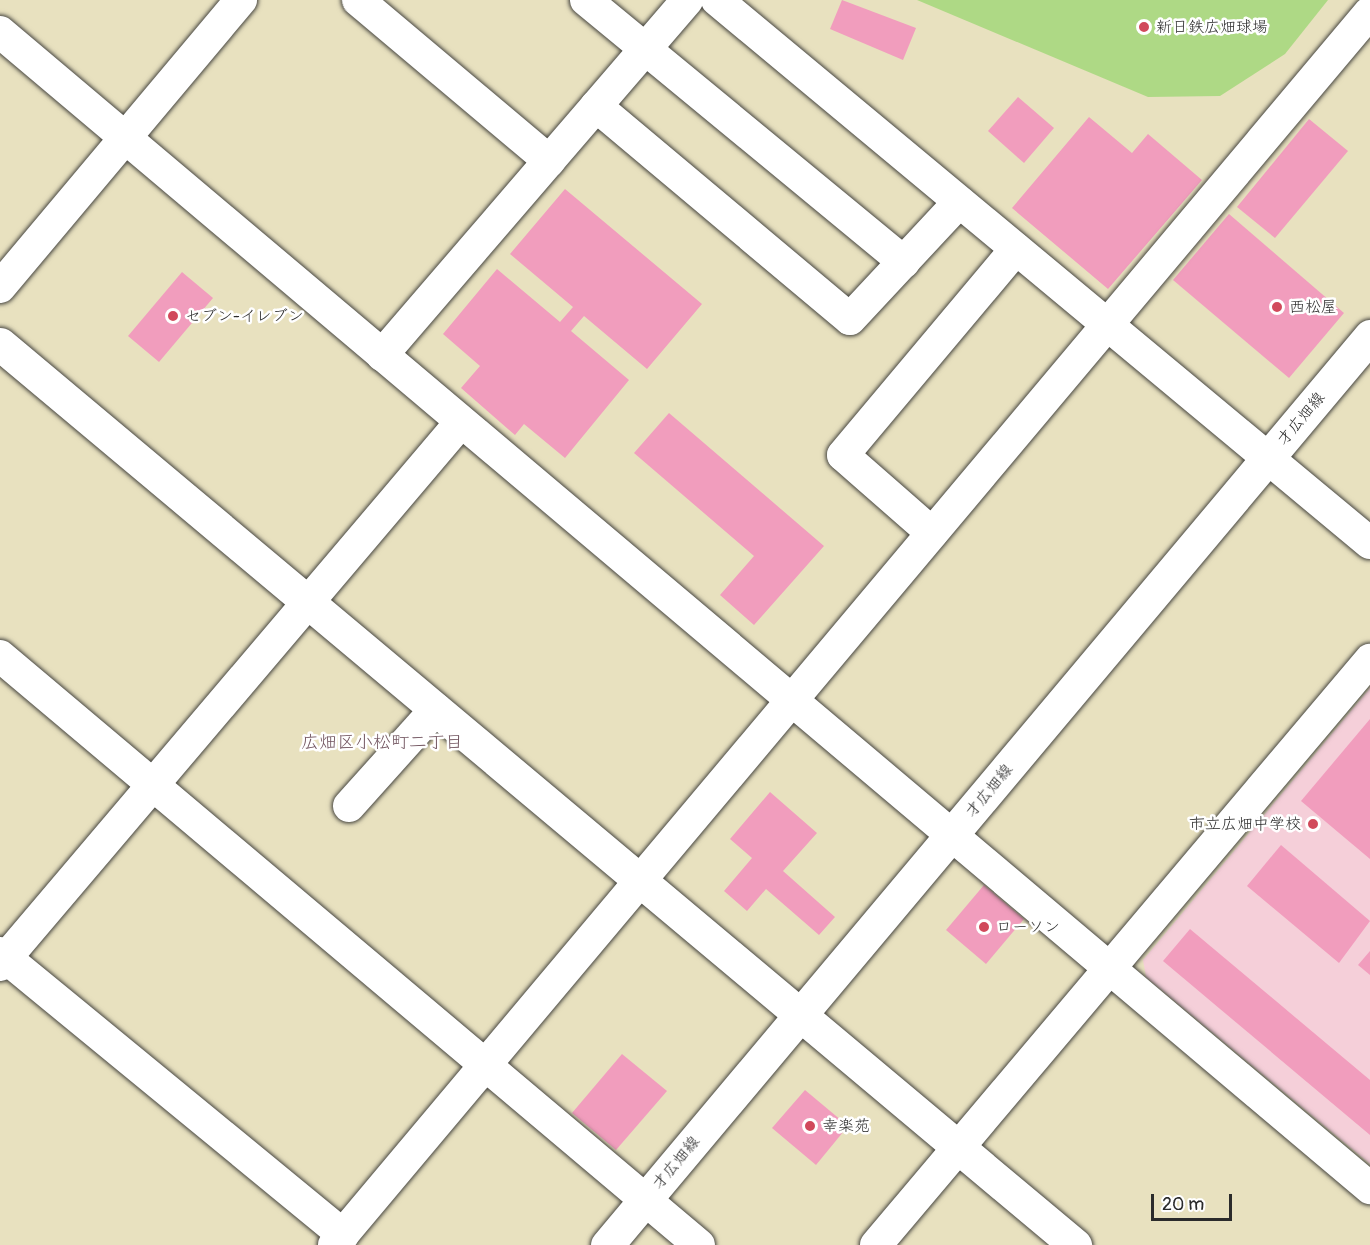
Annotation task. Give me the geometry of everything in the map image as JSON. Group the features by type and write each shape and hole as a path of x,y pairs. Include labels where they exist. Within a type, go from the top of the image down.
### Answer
{"street":[{"path":"0,287 241,0"},
{"path":"358,0 549,160"},
{"path":"586,0 904,262"},
{"path":"382,355 687,0"},
{"path":"717,0 1370,543"},
{"path":"461,422 2,958 339,1240 1370,12"},
{"path":"0,32 951,836 1110,966 1370,1188"},
{"path":"596,106 850,319 959,202"},
{"path":"932,533 843,455 1016,249"},
{"name":"才広畑線","path":"607,1245 1370,336"},
{"path":"0,344 641,879 1074,1245"},
{"path":"0,656 699,1245"},
{"path":"876,1245 1370,660"},
{"path":"349,807 436,709"}],"shaded area":[{"name":"市立広畑中学校","path":"1370,688 1370,1164 1146,977 1143,960"}],"green space":[{"name":"新日鉄広畑球場","path":"917,0 1328,0 1285,54 1220,96 1148,97"}],"building":[{"path":"842,0 916,28 903,60 830,29"},
{"path":"1018,97 1054,128 1024,163 988,131"},
{"path":"1089,117 1132,153 1148,134 1202,180 1108,289 1012,208"},
{"path":"1309,119 1348,151 1275,238 1237,207"},
{"path":"565,189 702,304 647,369 584,316 571,331 629,380 565,458 524,424 515,435 461,388 480,366 443,334 497,269 560,322 573,307 510,254"},
{"path":"1229,214 1344,313 1289,378 1173,280"},
{"path":"182,272 213,298 159,362 128,336"},
{"path":"669,413 824,546 754,625 720,595 754,556 634,453"},
{"path":"1370,719 1370,859 1301,801"},
{"path":"770,792 817,833 783,871 835,917 819,935 766,889 747,911 724,891 752,858 730,839"},
{"path":"1281,845 1370,921 1339,963 1247,886"},
{"path":"984,885 1024,919 986,964 946,930"},
{"path":"1190,929 1370,1080 1370,1135 1163,961"},
{"path":"1370,951 1370,975 1358,965"},
{"path":"622,1054 667,1091 616,1150 572,1113"},
{"path":"805,1090 848,1126 816,1165 772,1128"}],"place":[{"name":"新日鉄広畑球場","path":"1144,27"},
{"name":"西松屋","path":"1277,307"},
{"name":"セブン-イレブン","path":"173,316"},
{"name":"市立広畑中学校","path":"1313,824"},
{"name":"ローソン","path":"984,927"},
{"name":"幸楽苑","path":"810,1126"}],"district":[{"name":"広畑区小松町二丁目","path":"382,743"}]}
